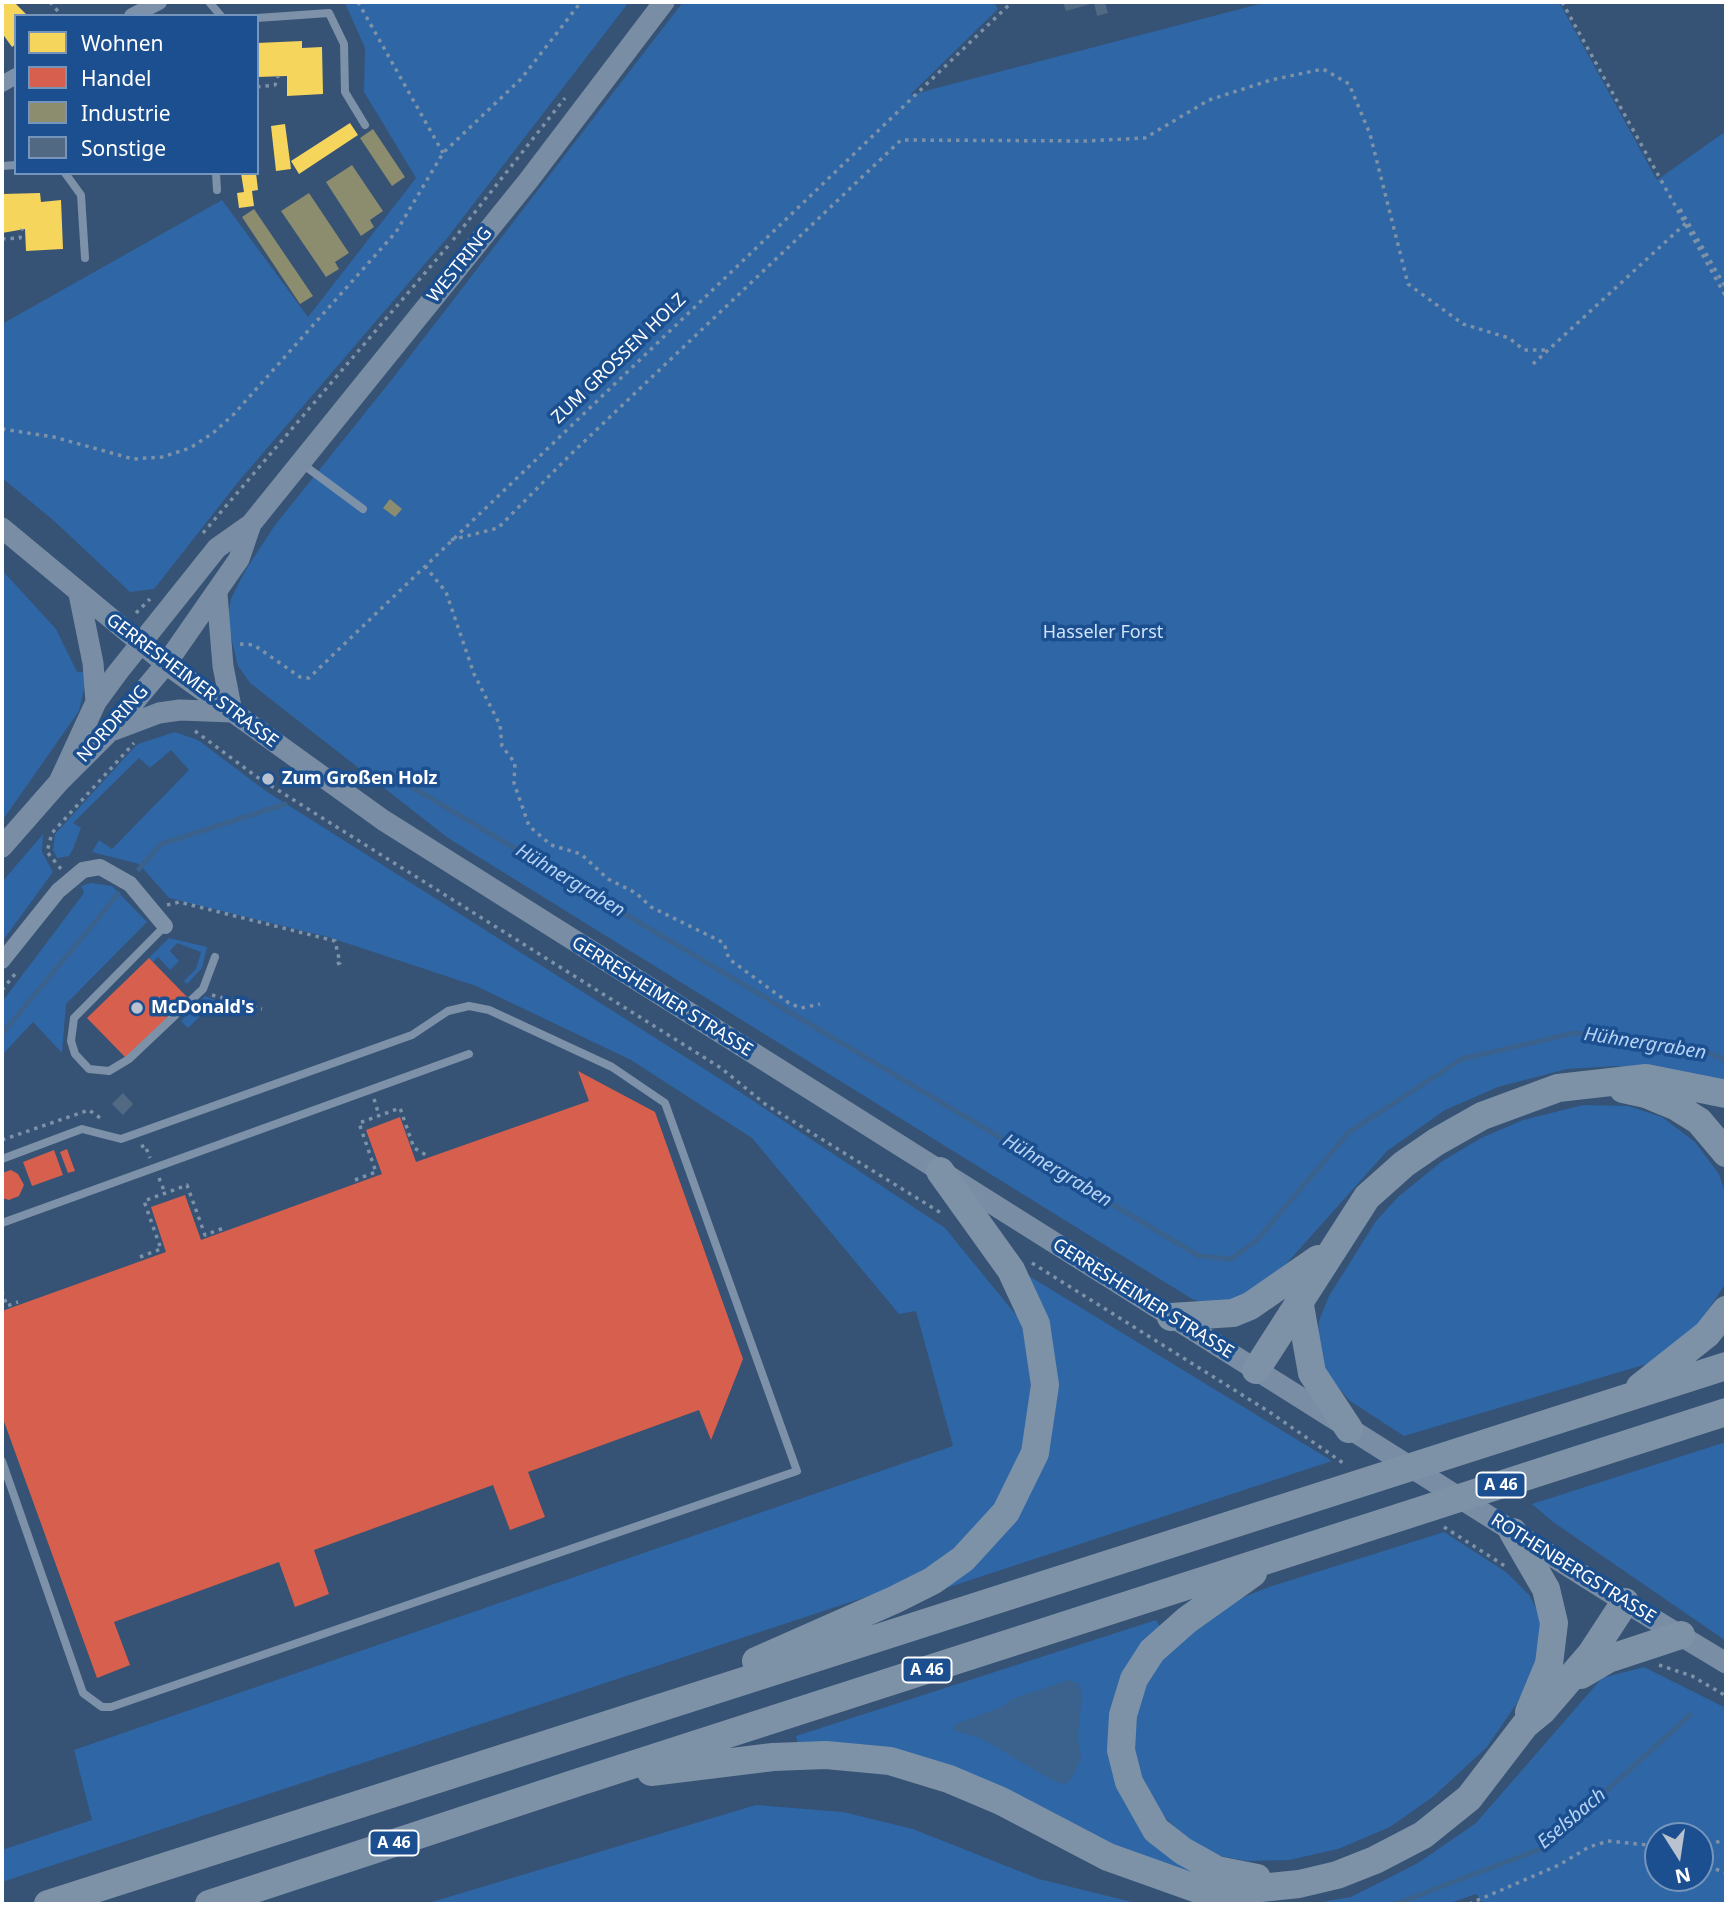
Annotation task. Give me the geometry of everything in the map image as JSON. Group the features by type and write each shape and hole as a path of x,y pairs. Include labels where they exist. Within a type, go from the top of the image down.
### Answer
{"highway":[{"path":"1256,1370 1331,1248 1367,1197 1404,1164 1436,1142 1482,1116 1558,1088 1646,1078 1684,1083 1726,1094"},
{"path":"1589,1083 1646,1094 1675,1106 1699,1121 1726,1153"},
{"path":"624,1720 922,1586 963,1559 985,1537 1006,1512 1021,1486 1035,1453 1042,1419 1045,1385 1042,1352 1027,1301 1011,1270 940,1171"},
{"path":"1171,1317 1233,1313 1250,1306 1331,1248"},
{"path":"1299,1300 1312,1373 1349,1429"},
{"path":"1626,1398 1707,1334 1726,1310"},
{"name":"A 46","path":"48,1904 1726,1366"},
{"name":"A 46","path":"209,1904 1726,1412"},
{"path":"1513,1532 1546,1589 1554,1623 1549,1664 1525,1725"},
{"path":"1275,1558 1187,1620 1152,1651 1134,1679 1123,1715 1121,1750 1129,1782 1140,1806 1156,1830 1183,1851 1217,1870 1299,1884"},
{"path":"579,1782 773,1756 826,1755 890,1761 959,1783 1001,1801 1108,1857 1195,1888 1231,1891 1299,1884 1336,1875 1375,1860 1423,1835 1469,1798 1525,1725 1591,1654 1625,1602"},
{"path":"1556,1693 1608,1659 1681,1635"}],"main road":[{"name":"WESTRING","path":"140,644 217,548 251,524 301,463 528,181 664,2"},
{"name":"WESTRING","path":"166,664 239,559 251,524"},
{"name":"GERRESHEIMER STRASSE","path":"2,528 166,664 383,820 1349,1429"},
{"path":"79,594 93,663 96,702"},
{"path":"109,732 159,713 180,710 232,712 223,666 217,594"},
{"name":"NORDRING","path":"59,782 96,702 140,644"},
{"name":"NORDRING","path":"2,847 59,782 109,732 166,664"},
{"name":"ROTHENBERGSTRASSE","path":"1349,1429 1726,1662"}],"street":[{"path":"136,14 159,2"},
{"path":"2,961 58,891 83,870 100,867 130,884 164,926"}],"lane":[{"path":"259,18 329,13 344,44 345,92 365,125"},
{"path":"66,175 81,195 85,258"},
{"path":"216,175 217,190"},
{"path":"301,463 363,509"},
{"path":"164,926 74,1018 70,1035 75,1054 89,1069 99,1071 118,1068 203,989 208,983 215,957"},
{"path":"2,1158 82,1129 121,1139 412,1035 448,1011 469,1006 489,1010 612,1067 665,1103 797,1471 111,1707 102,1707 83,1693 2,1461"},
{"path":"2,1223 469,1054"}],"path":[{"path":"358,2 443,153"},
{"path":"2,429 54,438 133,459 162,457 190,447 213,433 234,414 396,232 443,153 521,79 581,2"},
{"name":"ZUM GROSSEN HOLZ","path":"234,644 254,645 300,677 309,678 1012,2"},
{"path":"1562,2 1726,297"},
{"path":"451,540 498,528 570,455 901,140 1085,141 1145,138 1209,100 1271,80 1323,69 1349,84 1370,134 1408,285 1463,324 1509,338 1524,350 1547,351"},
{"path":"259,87 275,85 278,76"},
{"path":"201,536 449,245 567,94"},
{"path":"1674,202 1687,216 1726,288"},
{"path":"1533,364 1686,223"},
{"path":"2,239 20,238 22,229"},
{"path":"425,566 446,592 474,674 500,725 502,746 515,763 514,783 528,826 551,845 581,855 608,879 636,893 651,907 724,943 729,959 789,1003 801,1008 820,1004"},
{"path":"142,604 152,598"},
{"path":"186,728 195,731 286,796 721,1068 765,1104 947,1218"},
{"path":"62,870 51,861 47,852 52,833 139,740"},
{"path":"166,906 178,902 327,939 335,942 340,963 333,965"},
{"path":"203,989 217,998 262,1009"},
{"path":"355,1180 376,1172 359,1124 400,1108 414,1148 426,1156"},
{"path":"140,1257 161,1249 144,1201 187,1185 205,1235 225,1228"},
{"path":"1011,1270 1034,1263 1271,1413 1306,1439"},
{"path":"2,1291 7,1306 18,1302"},
{"path":"1469,1904 1608,1842 1644,1845"}],"green space":[{"path":"629,2 448,237 239,481 154,589 130,592 53,520 2,478 2,324 222,200 308,317 416,178 364,92 365,48 345,3"},
{"name":"Hasseler Forst","path":"683,2 994,2 998,9 910,95 1267,2 1559,2 1657,180 1726,131 1726,1085 1692,1076 1616,1066 1567,1069 1498,1087 1445,1110 1387,1151 1262,1291 1210,1305 1192,1299 448,838 250,683 238,666 227,620 231,599 245,571 275,525 393,378"},
{"path":"2,570 56,629 77,672 88,672 79,711 2,821"},
{"path":"175,732 198,740 266,791 728,1084 945,1228 1021,1321 1031,1377 1028,1427 1016,1470 991,1516 946,1558 884,1591 2,1882 2,1850 92,1820 74,1750 953,1446 916,1311 899,1314 752,1138 631,1060 476,986 328,937 169,898 139,864 92,852 99,840 112,849 189,770 171,750 150,768 139,758 73,823 81,828 73,849 69,856 57,858 53,850 55,834 130,752 138,744"},
{"path":"43,834 42,852 53,872 2,942 2,882"},
{"path":"91,883 112,886 147,922 66,1004 62,1053 33,1022 2,1055 2,1002 84,893 81,886"},
{"path":"169,938 207,947 202,968 187,984 184,981 196,969 201,952 177,943 170,951 179,961 170,970 158,957 153,962 149,958"},
{"path":"205,996 216,1000 188,1028 181,1021"},
{"path":"1583,1105 1628,1106 1662,1117 1695,1142 1719,1174 1726,1195 1726,1275 1724,1286 1698,1325 1650,1363 1404,1436 1350,1401 1323,1370 1317,1346 1319,1321 1329,1296 1376,1221 1398,1197 1441,1162 1481,1138 1523,1120"},
{"path":"1029,1276 1332,1461 919,1597 1040,1472 1050,1446 1054,1405"},
{"path":"1726,1442 1726,1641 1553,1522 1532,1504"},
{"path":"1444,1532 1506,1572 1529,1595 1540,1615 1544,1633 1539,1660 1517,1703 1487,1747 1434,1796 1390,1827 1338,1849 1289,1860 1247,1861 1215,1855 1183,1836 1159,1811 1140,1776 1133,1737 1139,1704 1148,1679 1166,1653 1229,1603 1269,1587"},
{"path":"1156,1620 1161,1629 1119,1771 1214,1874 1165,1873 1021,1804 798,1746 796,1736"},
{"path":"1644,1667 1726,1708 1726,1904 1484,1904 1476,1894 1447,1904 1309,1904 1351,1897 1418,1863 1476,1823 1602,1678"},
{"path":"756,1805 843,1812 913,1829 1039,1879 1140,1904 425,1904"}],"shaded area":[{"path":"1069,1680 1078,1683 1082,1693 1078,1737 1081,1758 1072,1778 1065,1784 1054,1781 980,1738 953,1730 956,1724 1002,1707 1012,1699"}],"building: Wohnen":[{"path":"2,2 14,2 26,14 14,14 14,46 12,47 2,33"},
{"path":"302,41 302,48 322,47 323,94 287,96 287,76 259,77 259,43"},
{"path":"350,123 358,135 299,174 291,161"},
{"path":"285,124 291,169 276,171 271,126"},
{"path":"241,175 256,175 258,190 252,191 254,206 239,208 237,193 244,192"},
{"path":"40,193 41,202 61,200 63,249 26,251 25,229 2,233 2,194"}],"building: Handel":[{"name":"McDonald's","path":"149,958 188,998 126,1058 87,1018"},
{"path":"578,1071 655,1112 743,1359 711,1440 699,1410 528,1472 545,1517 510,1530 493,1485 314,1550 329,1594 295,1607 279,1562 114,1622 130,1665 97,1678 2,1416 2,1311 166,1252 151,1207 185,1195 201,1240 382,1174 366,1130 400,1117 416,1162 589,1101"},
{"path":"67,1149 75,1171 68,1173 60,1152"},
{"path":"54,1150 63,1175 32,1186 23,1162"},
{"path":"11,1170 18,1174 24,1185 19,1196 9,1200 2,1198 2,1173"}],"building: Industrie":[{"path":"373,129 405,177 392,186 360,138"},
{"path":"352,165 383,211 370,220 374,227 361,236 326,182"},
{"path":"309,193 349,253 335,262 339,269 326,277 281,211"},
{"path":"254,209 313,296 300,304 242,217"},
{"path":"390,499 402,509 395,517 383,508"}],"building: Sonstige":[{"path":"1063,2 1105,2 1108,13 1097,16 1094,3 1066,11"},
{"path":"123,1093 133,1104 123,1115 112,1104"}],"waterway":[{"name":"Hühnergraben","path":"390,774 1199,1256 1231,1259 1256,1241 1349,1132 1462,1059 1574,1033 1704,1050 1726,1061"},
{"name":"Hühnergraben","path":"139,869 161,844 285,804"},
{"name":"Hühnergraben","path":"2,1034 118,894"},
{"name":"Eselsbach","path":"1395,1904 1543,1848 1690,1715"}],"place":[{"name":"Zum Großen Holz","path":"268,779"},
{"name":"McDonald's","path":"137,1008"}]}
